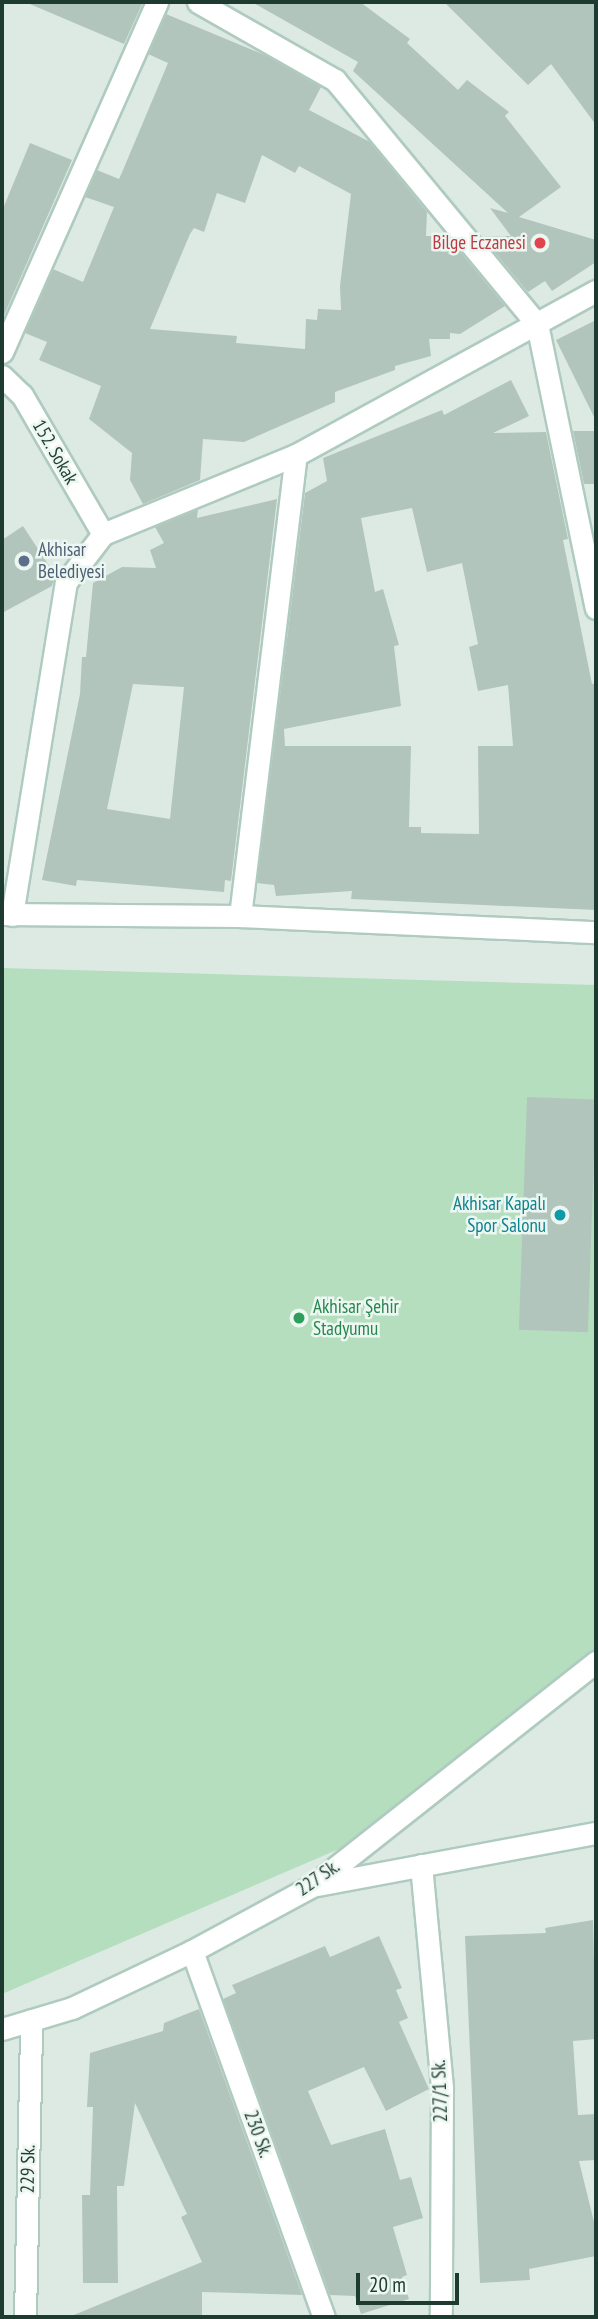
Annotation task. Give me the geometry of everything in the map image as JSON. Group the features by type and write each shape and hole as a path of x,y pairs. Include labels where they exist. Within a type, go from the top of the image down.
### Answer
{"street":[{"path":"2,352 157,2"},
{"path":"198,2 335,80 537,324 596,608"},
{"path":"596,291 296,455 103,534 66,582 7,915 240,916 596,932"},
{"name":"152. Sokak","path":"2,376 22,395 103,534"},
{"path":"240,916 296,455"},
{"name":"227 Sk.","path":"2,2029 72,2008 192,1951 312,1886 596,1662"},
{"path":"312,1886 596,1833"},
{"name":"227/1 Sk.","path":"421,1865 442,2089 441,2317"},
{"name":"230 Sk.","path":"192,1951 324,2317"},
{"name":"229 Sk.","path":"25,2317 31,2020"}],"green space":[{"name":"Akhisar Şehir Stadyumu","path":"2,968 596,985 596,1651 381,1831 2,1994"}],"building":[{"path":"25,2 137,2 142,4 124,44"},
{"path":"252,2 360,2 410,39 407,43 458,90 467,80 509,112 505,116 561,187 519,217 596,240 596,262 552,291 545,281 528,292 481,236 511,236 490,208 508,213 353,71 358,62"},
{"path":"444,2 596,2 596,125 551,64 528,85"},
{"path":"166,14 267,56 321,87 309,110 370,142 427,212 426,236 447,236 505,306 460,334 450,333 450,339 429,339 431,356 395,366 395,370 335,392 335,402 244,442 203,439 200,480 143,504 130,480 132,453 89,419 101,386 39,360 47,342 25,333 53,269 83,282 114,207 85,197 97,170 119,179 168,63 148,54","holes":["262,155 295,173 299,166 351,194 340,286 341,310 318,309 317,320 306,319 305,349 236,343 237,336 150,329 190,234 194,228 204,232 217,193 245,203"]},
{"path":"30,143 72,160 2,320 2,211"},
{"path":"596,320 596,421 556,340"},
{"path":"511,380 529,416 493,433 546,432 568,539 563,540 592,684 596,683 596,910 351,899 352,891 276,896 274,885 257,883 305,493 327,481 323,458 442,410 444,415","holes":["412,508 427,572 462,563 478,644 469,647 478,691 508,685 513,746 478,746 479,834 421,833 421,827 409,827 411,746 285,746 284,729 401,706 394,646 399,645 383,589 375,592 361,518"]},
{"path":"573,431 596,431 596,484 584,484"},
{"path":"277,499 231,881 225,880 224,892 77,880 76,886 42,880 80,694 82,657 86,657 93,583 122,567 156,568 150,550 164,543 155,527 198,509 197,518","holes":["133,684 184,687 170,819 107,809"]},
{"name":"Akhisar Belediyesi","path":"23,526 55,575 52,586 2,613 2,540"},
{"name":"Akhisar Kapalı Spor Salonu","path":"527,1097 596,1099 588,1332 519,1330"},
{"path":"593,1920 596,2039 573,2041 578,2115 596,2114 596,2160 579,2161 596,2230 596,2256 529,2269 530,2280 480,2283 465,1936 546,1933 545,1928"},
{"path":"379,1936 402,1988 396,1990 408,2018 399,2022 429,2089 386,2111 364,2067 308,2091 331,2145 385,2129 400,2180 411,2177 423,2218 393,2227 407,2275 402,2277 409,2299 361,2314 355,2296 330,2295 223,1999 236,1993 232,1985 325,1946 330,1957"},
{"path":"199,2009 302,2295 202,2292 202,2317 69,2317 202,2262 181,2217 187,2214 135,2103 124,2186 117,2186 118,2283 83,2283 82,2195 90,2195 93,2107 87,2107 90,2053 163,2031 164,2023"}],"place":[{"name":"Bilge Eczanesi","path":"540,243"},
{"name":"Akhisar Belediyesi","path":"24,561"},
{"name":"Akhisar Kapalı Spor Salonu","path":"560,1215"},
{"name":"Akhisar Şehir Stadyumu","path":"299,1318"}]}
